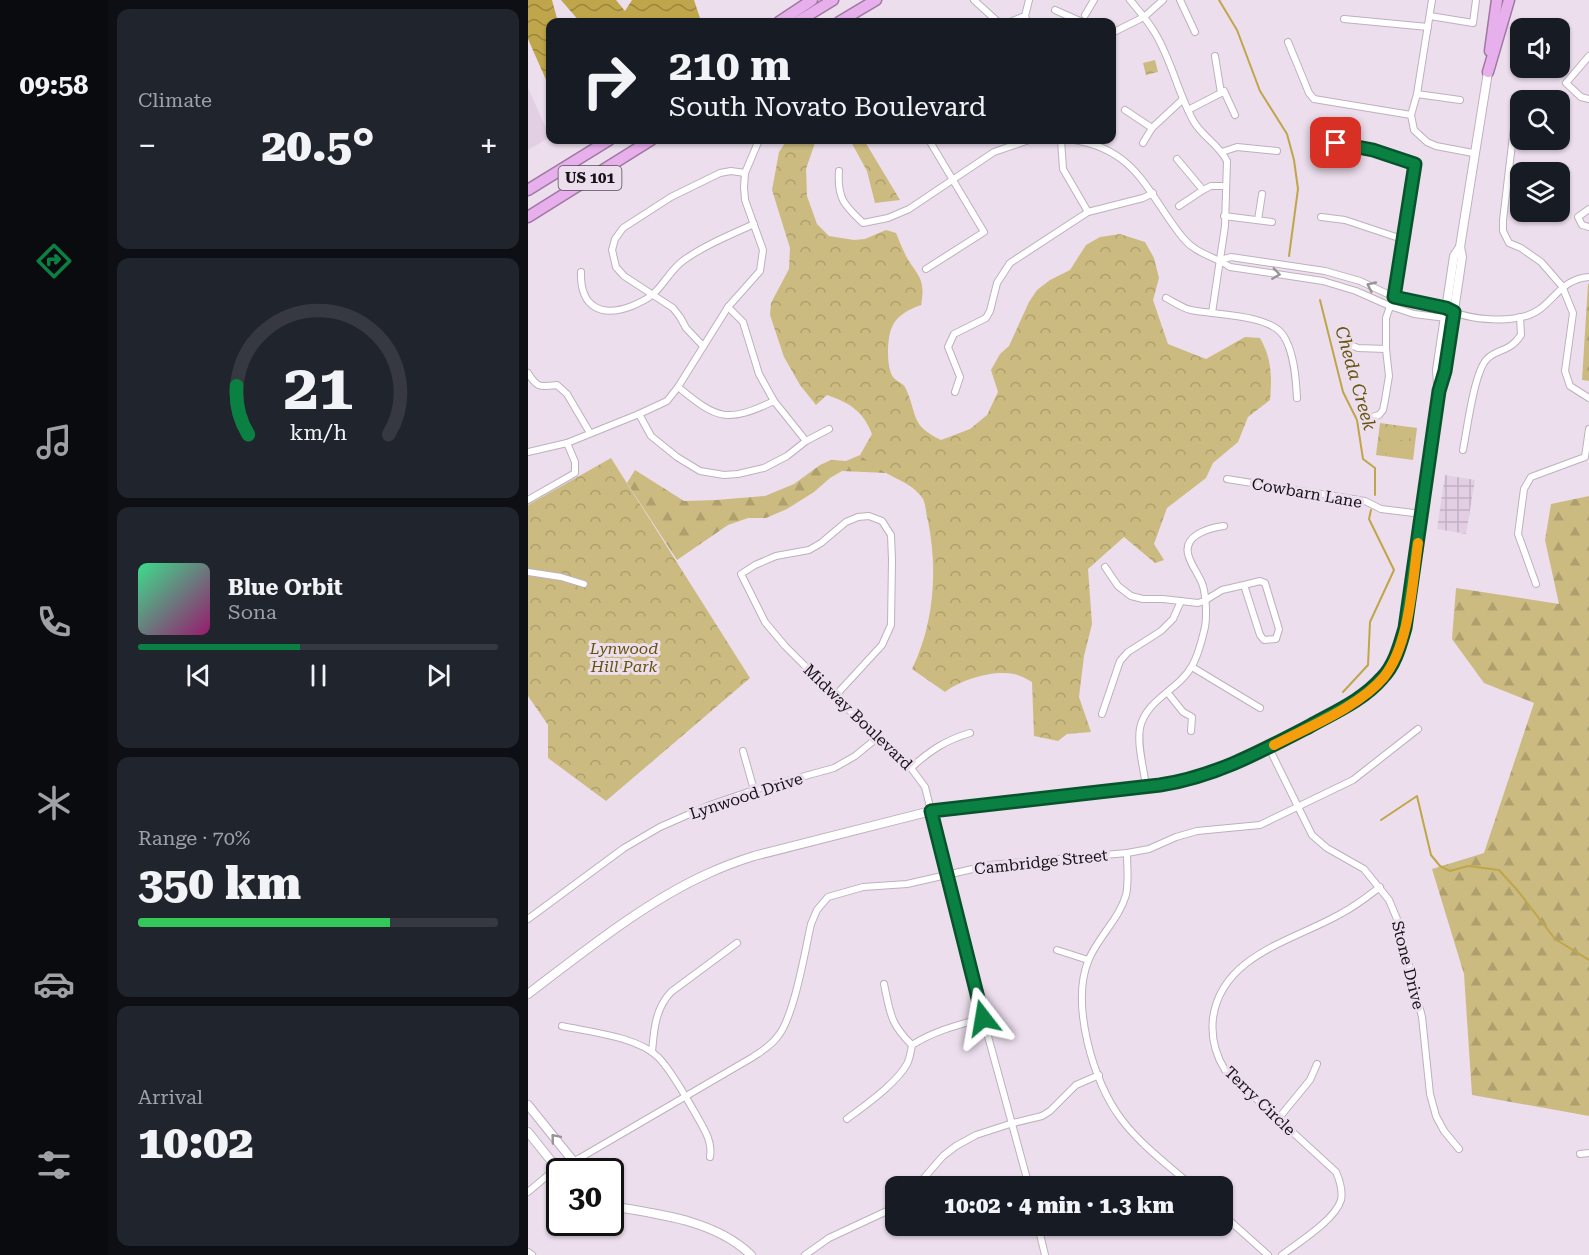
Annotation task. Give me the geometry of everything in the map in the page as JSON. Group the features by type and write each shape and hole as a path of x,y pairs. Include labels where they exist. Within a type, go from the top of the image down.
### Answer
{"highway":[{"path":"785,18 812,0"},
{"path":"804,18 833,0"},
{"path":"846,18 876,0"},
{"path":"1488,72 1497,0"},
{"path":"1488,72 1509,1"},
{"name":"US 101","path":"528,190 603,144"},
{"name":"US 101","path":"528,217 645,144"}],"main road":[{"path":"528,994 648,907 706,874 754,856 931,811 1146,787 1198,777 1269,748 1346,707 1366,694 1384,677 1394,661 1405,628 1439,391 1445,371 1450,310 1462,256 1460,247 1473,153 1488,72"},
{"path":"1439,391 1437,370 1445,318 1450,310"},
{"path":"528,1105 572,1158"},
{"path":"528,1132 549,1158"},
{"path":"624,1208 671,1216 711,1230 742,1246 751,1255"}],"street":[{"path":"974,0 994,18"},
{"path":"1026,18 1029,0"},
{"path":"1085,15 1094,0"},
{"path":"1130,0 1156,34 1182,100 1198,129 1222,152 1227,160 1225,226 1212,313"},
{"path":"1116,31 1144,17 1163,0"},
{"path":"1180,0 1195,32"},
{"path":"1432,0 1417,94 1411,115 1414,130 1427,142 1436,146 1473,153"},
{"path":"1430,16 1473,23 1476,0"},
{"path":"1055,10 1073,18"},
{"path":"1344,19 1428,27"},
{"path":"1288,42 1309,93 1314,99 1411,115"},
{"path":"1215,56 1221,93"},
{"path":"1589,56 1566,83 1581,97 1589,99"},
{"path":"1188,110 1224,91 1235,115"},
{"path":"1417,94 1460,100"},
{"path":"1143,143 1152,128 1182,100"},
{"path":"1125,110 1152,128"},
{"path":"1316,142 1373,150 1415,164 1394,297 1386,318 1389,376 1383,410 1379,415 1365,418"},
{"path":"528,452 567,443 639,414 667,401 678,387 728,307 760,270 763,261 764,250 745,200 745,173 757,144"},
{"path":"926,269 984,232 931,144"},
{"path":"839,171 838,190 849,209 864,223 888,218 909,209 994,152 1017,144"},
{"path":"1061,144 1063,170 1088,212"},
{"path":"1092,144 1112,153 1143,178 1184,239 1204,255 1220,260 1230,267 1340,285 1414,314 1445,318"},
{"path":"1222,152 1237,147 1277,151"},
{"path":"1511,150 1503,231 1509,243 1521,248 1541,262 1562,286 1573,313 1565,371 1570,386 1589,398"},
{"path":"1177,159 1203,190"},
{"path":"703,346 686,328 673,308 624,276 612,259 612,250 615,239 623,228 671,197 720,172 745,173"},
{"path":"1179,206 1211,186 1226,186"},
{"path":"955,392 960,377 948,348 954,334 986,318 997,283 1010,263 1088,212 1143,198 1153,193"},
{"path":"1258,220 1262,194"},
{"path":"1589,209 1578,217 1582,225 1589,227"},
{"path":"1224,216 1272,222"},
{"path":"1321,217 1345,220 1402,239"},
{"path":"581,272 581,284 588,302 595,308 606,312 618,312 644,301 681,262 705,246 754,224"},
{"path":"1220,260 1232,258 1326,271 1360,281 1394,297 1497,320 1520,317 1538,310 1562,286 1583,277 1589,277"},
{"path":"1166,298 1188,309 1262,321 1277,328 1284,336 1289,348 1297,398"},
{"path":"728,307 743,322 759,374 774,400 806,441"},
{"path":"1463,450 1480,368 1489,357 1514,346 1521,335 1520,317"},
{"path":"1341,341 1358,348 1386,349"},
{"path":"528,373 534,383 541,387 557,385 567,394 590,433"},
{"path":"678,387 703,408 715,414 738,414 752,411 774,400"},
{"path":"639,414 651,436 685,462 700,471 712,473 738,474 764,468 829,429"},
{"path":"1536,584 1518,534 1524,489 1532,477 1587,457 1589,429"},
{"path":"528,500 575,473 575,462 567,443"},
{"name":"Cowbarn Lane","path":"1227,479 1365,501 1381,509 1422,514"},
{"name":"Midway Boulevard","path":"836,695 882,645 891,626 891,535 882,521 869,516 858,517 846,522 821,543 808,550 776,556 741,574 765,622 785,646 877,738 911,768 925,787 983,1018 1026,1176"},
{"path":"1146,787 1139,742 1143,717 1151,706 1192,667 1202,641 1206,621 1203,586 1188,556 1187,549 1191,540 1199,533 1224,526"},
{"path":"1105,567 1118,586 1131,596 1143,599 1198,603 1222,590 1260,581 1265,584 1279,629 1276,639 1264,640 1260,635 1244,585"},
{"path":"528,572 561,577 584,584"},
{"path":"1102,714 1120,661 1128,652 1161,631 1173,619 1181,601"},
{"path":"1192,667 1260,708"},
{"path":"1167,692 1183,712 1192,717 1191,731"},
{"name":"Cambridge Street","path":"579,1158 753,1057 780,1035 789,1017 811,924 824,900 839,892 863,887 893,886 990,865 1127,854 1149,849 1197,831 1260,825 1353,780 1418,729"},
{"path":"911,768 929,752 953,738 970,733"},
{"name":"Lynwood Drive","path":"528,919 642,837 701,808 754,790 834,768 855,756 877,738"},
{"name":"Stone Drive","path":"1269,748 1312,835 1327,848 1364,869 1389,900 1397,919 1422,1017 1430,1094 1436,1116 1444,1131 1460,1149"},
{"path":"742,751 754,790"},
{"path":"1127,854 1126,895 1118,913 1088,960 1083,982 1081,1003 1088,1045 1099,1075 1120,1118 1181,1176"},
{"name":"Terry Circle","path":"1282,1255 1337,1209 1342,1192 1341,1182 1336,1172 1232,1078 1219,1060 1212,1027 1218,999 1240,967 1255,956 1343,913 1380,887"},
{"path":"652,1052 656,1022 663,1000 737,943"},
{"path":"1057,950 1088,960"},
{"path":"884,984 892,1022 912,1045"},
{"path":"847,1119 878,1095 901,1071 907,1064 912,1045 943,1029 983,1018"},
{"path":"562,1026 633,1042 659,1058 686,1096 709,1139 712,1150 710,1157"},
{"path":"1278,1119 1310,1080 1317,1064"},
{"path":"926,1176 943,1156 956,1146 976,1135 1042,1116 1076,1085 1099,1075"},
{"path":"1580,1154 1589,1153"},
{"name":"Cambridge Street","path":"528,1192 546,1179"},
{"path":"805,1255 829,1238 885,1212"},
{"path":"1233,1224 1268,1255"},
{"path":"1041,1236 1046,1255"},
{"path":"528,1252 532,1255"}],"shaded area":[{"path":"528,88 546,128 546,139 528,150"},
{"path":"1445,475 1475,480 1466,534 1437,529"}],"green space":[{"path":"1155,60 1158,72 1146,75 1143,63"},
{"path":"784,144 815,144 806,169 807,196 817,224 829,236 854,240 865,239 886,230 896,233 906,256 920,278 922,296 921,305 900,316 894,323 889,338 889,366 893,377 905,387 919,424 924,430 941,440 970,429 987,415 998,392 991,370 1000,354 1009,346 1029,302 1037,290 1050,280 1070,270 1086,245 1100,237 1120,234 1145,242 1154,258 1159,278 1153,300 1168,344 1206,359 1245,337 1260,338 1267,353 1270,368 1270,400 1248,417 1238,442 1213,463 1206,478 1167,508 1154,544 1164,560 1155,563 1124,537 1088,569 1092,624 1084,656 1079,697 1091,732 1067,734 1058,741 1034,736 1032,682 1019,675 997,673 978,677 960,683 945,692 912,669 925,634 932,596 933,558 924,501 911,487 860,455 872,434 860,414 842,401 827,395 816,405 800,385 784,357 770,315 771,303 789,269 790,248 772,190 779,152"},
{"path":"852,144 866,144 900,200 875,203 867,171"},
{"path":"1589,284 1589,381 1582,380"},
{"path":"1380,423 1417,428 1413,460 1376,455"},
{"path":"1386,427 1410,430 1409,441 1385,438"},
{"path":"1384,442 1408,445 1406,456 1383,453"},
{"path":"860,455 886,473 842,471 787,509 766,518 748,518 728,525 677,560 627,483 635,470 684,501 765,496 794,484 831,460 846,461"},
{"name":"Lynwood Hill Park","path":"611,458 750,678 606,801 548,758 548,725 528,696 528,505"},
{"path":"1589,496 1589,1116 1472,1095 1464,974 1432,869 1484,853 1534,703 1484,683 1452,639 1456,588 1559,604 1545,540 1551,504"}],"water":[{"path":"528,0 552,0 557,18 546,18 546,80 528,39"},
{"path":"561,0 616,0 625,11 632,0 694,0 700,18 577,18"}],"waterway":[{"name":"Cheda Creek","path":"1219,0 1237,30 1260,91 1287,134 1298,189 1289,256"},
{"name":"Cheda Creek","path":"1320,300 1343,392 1357,420 1363,459 1375,468 1375,495"},
{"name":"Cheda Creek","path":"1343,692 1368,665 1370,622 1394,570 1369,519 1371,510"},
{"name":"Cheda Creek","path":"1381,820 1417,796 1431,855 1440,866 1450,871 1468,866 1499,870 1555,939 1589,960"}],"slow traffic":[{"path":"1274,745 1346,707 1366,694 1384,677 1394,661 1405,628 1418,543"}],"route":[{"path":"983,1018 931,811 984,803 1160,785 1189,780 1217,771 1269,748 1346,707 1366,694 1384,677 1394,661 1405,628 1439,391 1445,371 1454,312 1446,308 1394,297 1415,164 1373,150 1336,143"}]}
